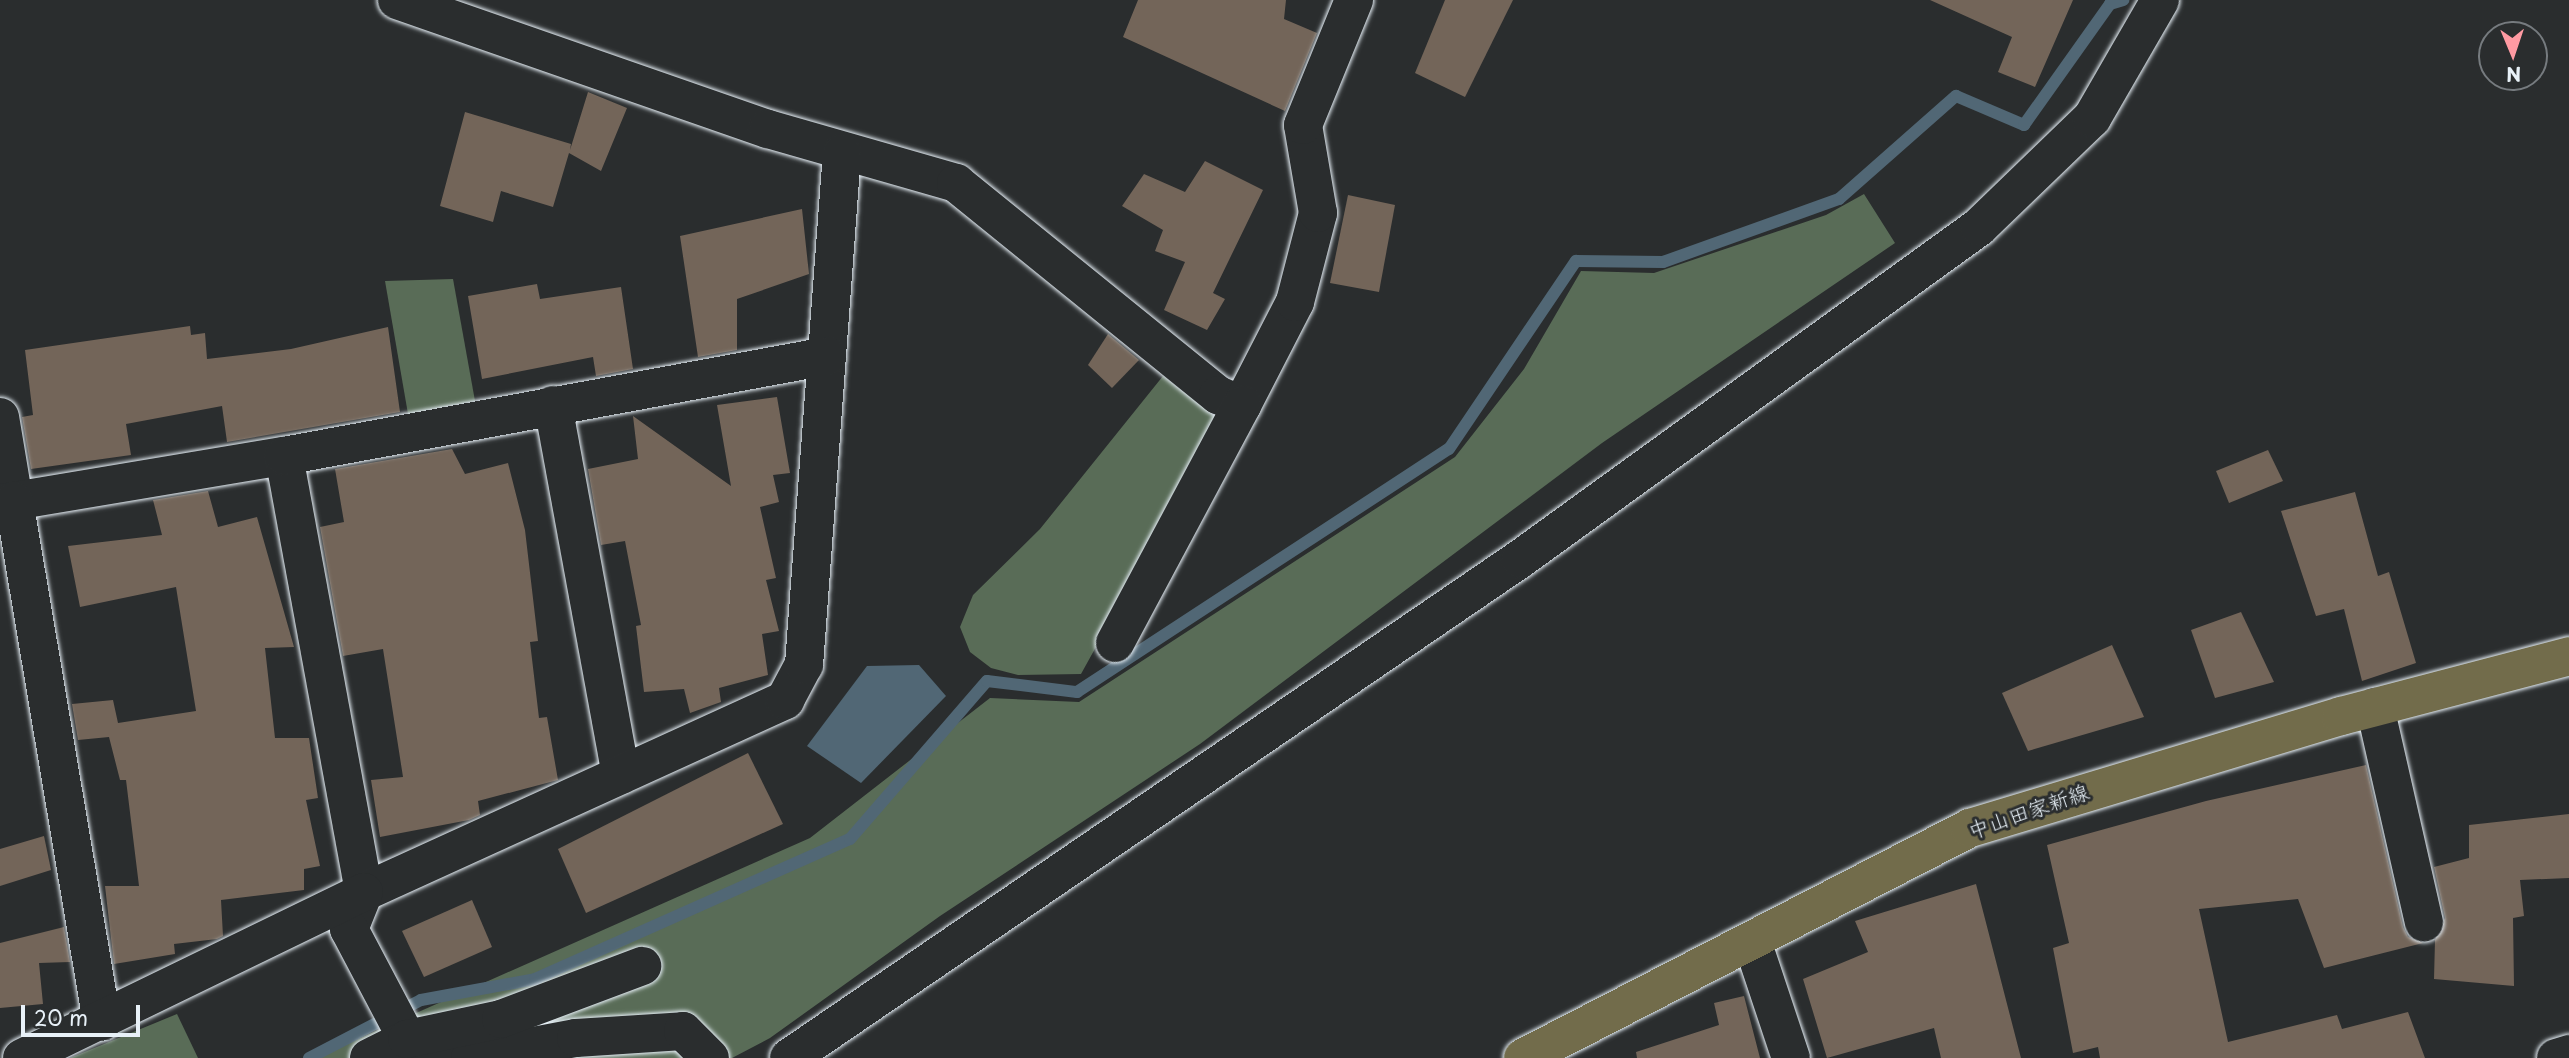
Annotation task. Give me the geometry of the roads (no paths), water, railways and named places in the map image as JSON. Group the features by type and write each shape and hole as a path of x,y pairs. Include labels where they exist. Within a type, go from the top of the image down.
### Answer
{"main road":[{"name":"中山田家新線","path":"1524,1058 1970,828 2375,707 2569,656"}],"street":[{"path":"397,0 842,153 956,183 1218,395 1242,405"},
{"path":"789,1058 1520,559 1979,227 2091,118 2160,0"},
{"path":"1115,643 1295,302 1318,213 1303,125 1341,4"},
{"path":"22,1058 102,1022 364,892 785,700 804,666 842,153"},
{"path":"7,502 284,456 827,356"},
{"path":"553,405 621,775"},
{"path":"0,417 7,502 102,1022"},
{"path":"284,456 364,892 349,929 407,1039 470,1058 576,1038 683,1031 710,1058"},
{"path":"2375,707 2424,922"},
{"path":"1752,941 1791,1058"},
{"path":"369,1058 407,1039 501,1019 642,966"},
{"path":"2556,1058 2569,1054"}],"water":[{"path":"919,665 946,696 861,783 807,746 867,666"}],"waterway":[{"path":"309,1058 421,1000 535,979 850,839 987,681 1077,692 1449,449 1576,261 1663,262 1839,199 1956,96 2024,125 2110,4 2123,0"}]}
